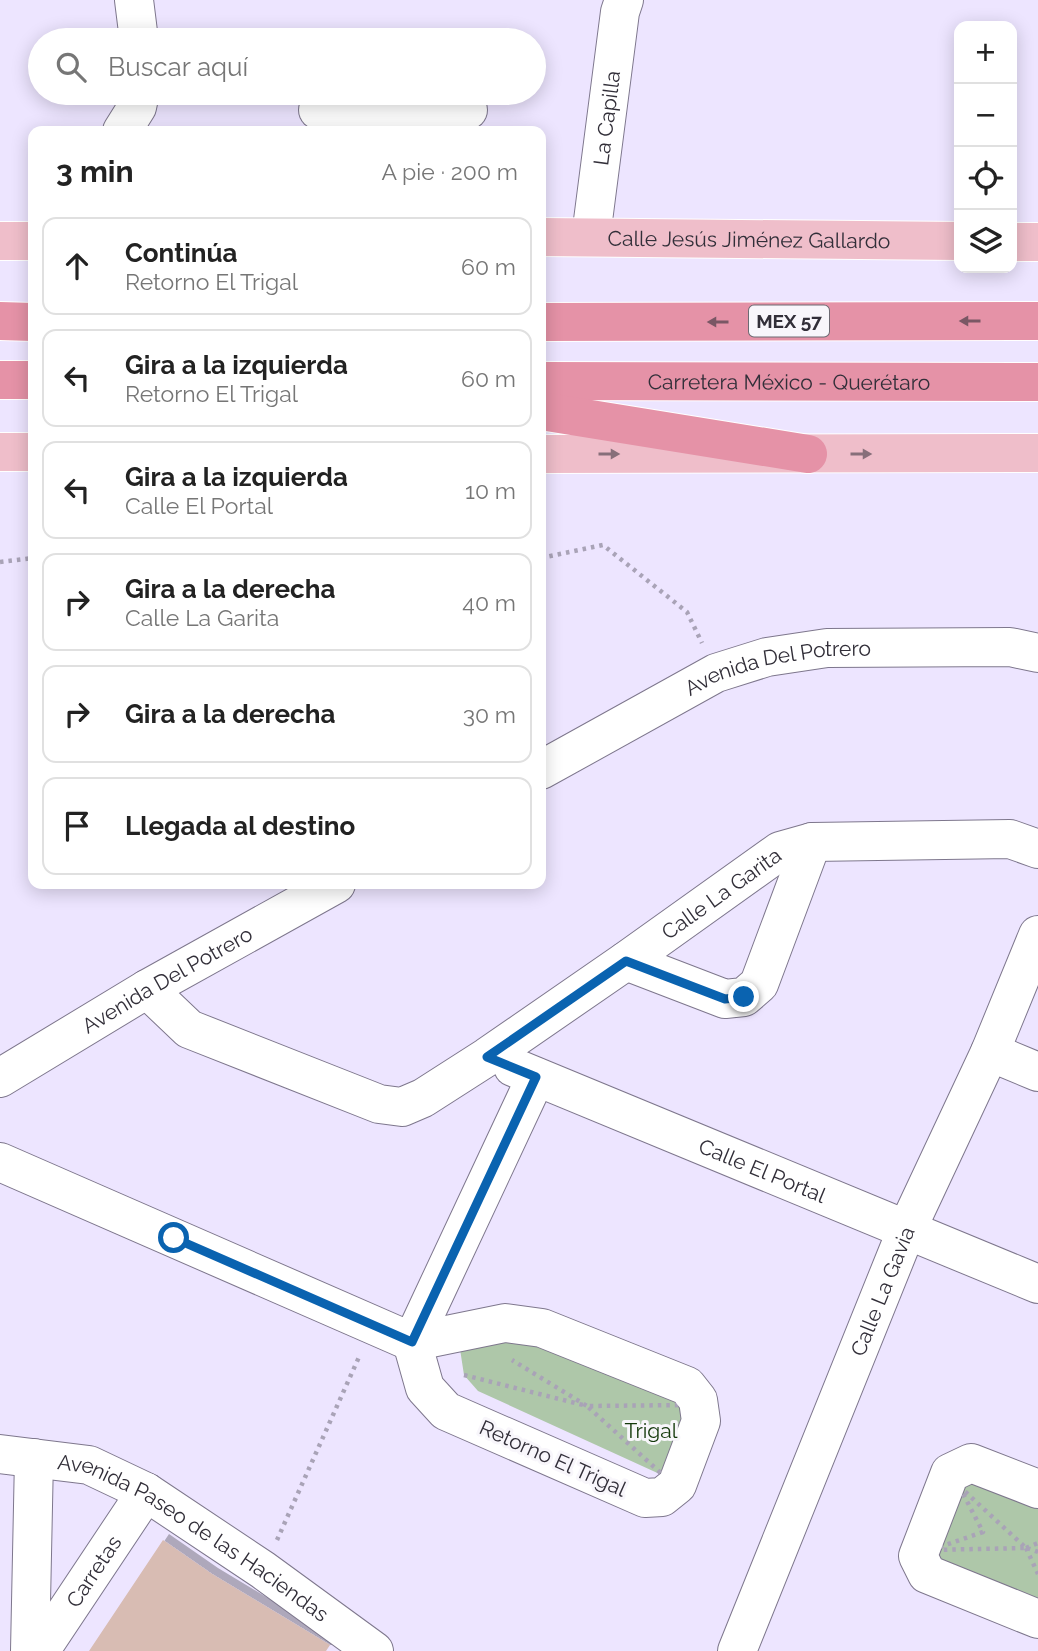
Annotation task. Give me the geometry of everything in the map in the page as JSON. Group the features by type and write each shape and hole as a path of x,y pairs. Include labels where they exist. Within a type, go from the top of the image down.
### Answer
{"highway":[{"path":"0,321 28,321"},
{"name":"MEX 57","path":"546,322 1038,321"},
{"path":"0,380 28,380"},
{"name":"Carretera México - Querétaro","path":"546,381 1038,382"},
{"path":"546,412 808,454"}],"main road":[{"name":"Calle Jesús Jiménez Gallardo","path":"546,237 954,241"},
{"path":"0,242 28,241"},
{"path":"1017,242 1038,242"},
{"path":"0,452 28,452"},
{"path":"546,453 1038,453"}],"street":[{"path":"134,0 138,28"},
{"name":"La Capilla","path":"591,236 620,12 624,0"},
{"path":"125,126 137,105"},
{"path":"318,111 468,110"},
{"name":"Avenida Del Potrero","path":"546,767 716,673 767,657 827,648 1010,647 1038,653"},
{"name":"Calle La Garita","path":"147,989 189,1029 379,1104 402,1107 487,1057 780,851 812,842 1010,839 1038,849"},
{"path":"626,961 725,999 744,997 759,984 812,842"},
{"name":"Avenida Del Potrero","path":"0,1078 147,989 327,889"},
{"name":"Calle La Gavia","path":"737,1651 908,1229 990,1052 1038,935"},
{"path":"990,1052 1038,1072"},
{"name":"Calle El Portal","path":"487,1057 1038,1284"},
{"path":"0,1162 412,1342 536,1077"},
{"name":"Retorno El Trigal","path":"505,1323 542,1328 687,1387 698,1400 701,1421 677,1485 662,1497 645,1498 446,1411 425,1388 412,1342 505,1323"},
{"path":"17,1456 30,1651"},
{"name":"Avenida Paseo de las Haciendas","path":"17,1456 89,1465 146,1492 263,1570 374,1651"},
{"path":"1038,1489 971,1463 950,1473 918,1556 927,1574 1038,1619"},
{"name":"Carretas","path":"40,1651 146,1492"}],"path":[{"path":"546,557 603,545 687,611 716,673"},
{"path":"0,562 28,559"},
{"path":"263,1570 373,1325"},
{"path":"464,1375 587,1406 688,1405 691,1440 664,1476 587,1406 509,1359"},
{"path":"1038,1552 1026,1548 932,1550 983,1532 959,1486 1026,1548 1038,1574"},
{"path":"1026,1548 1038,1543"}],"green space":[{"name":"Trigal","path":"501,1333 688,1405 664,1476 478,1391 464,1375 460,1349"},
{"path":"969,1478 1038,1505 1038,1602 940,1564 931,1550"}],"building":[{"path":"163,1540 212,1574 330,1645 326,1651 89,1651"}],"route":[{"path":"174,1238 412,1342 536,1077 487,1057 626,961 725,999 744,997"}]}
